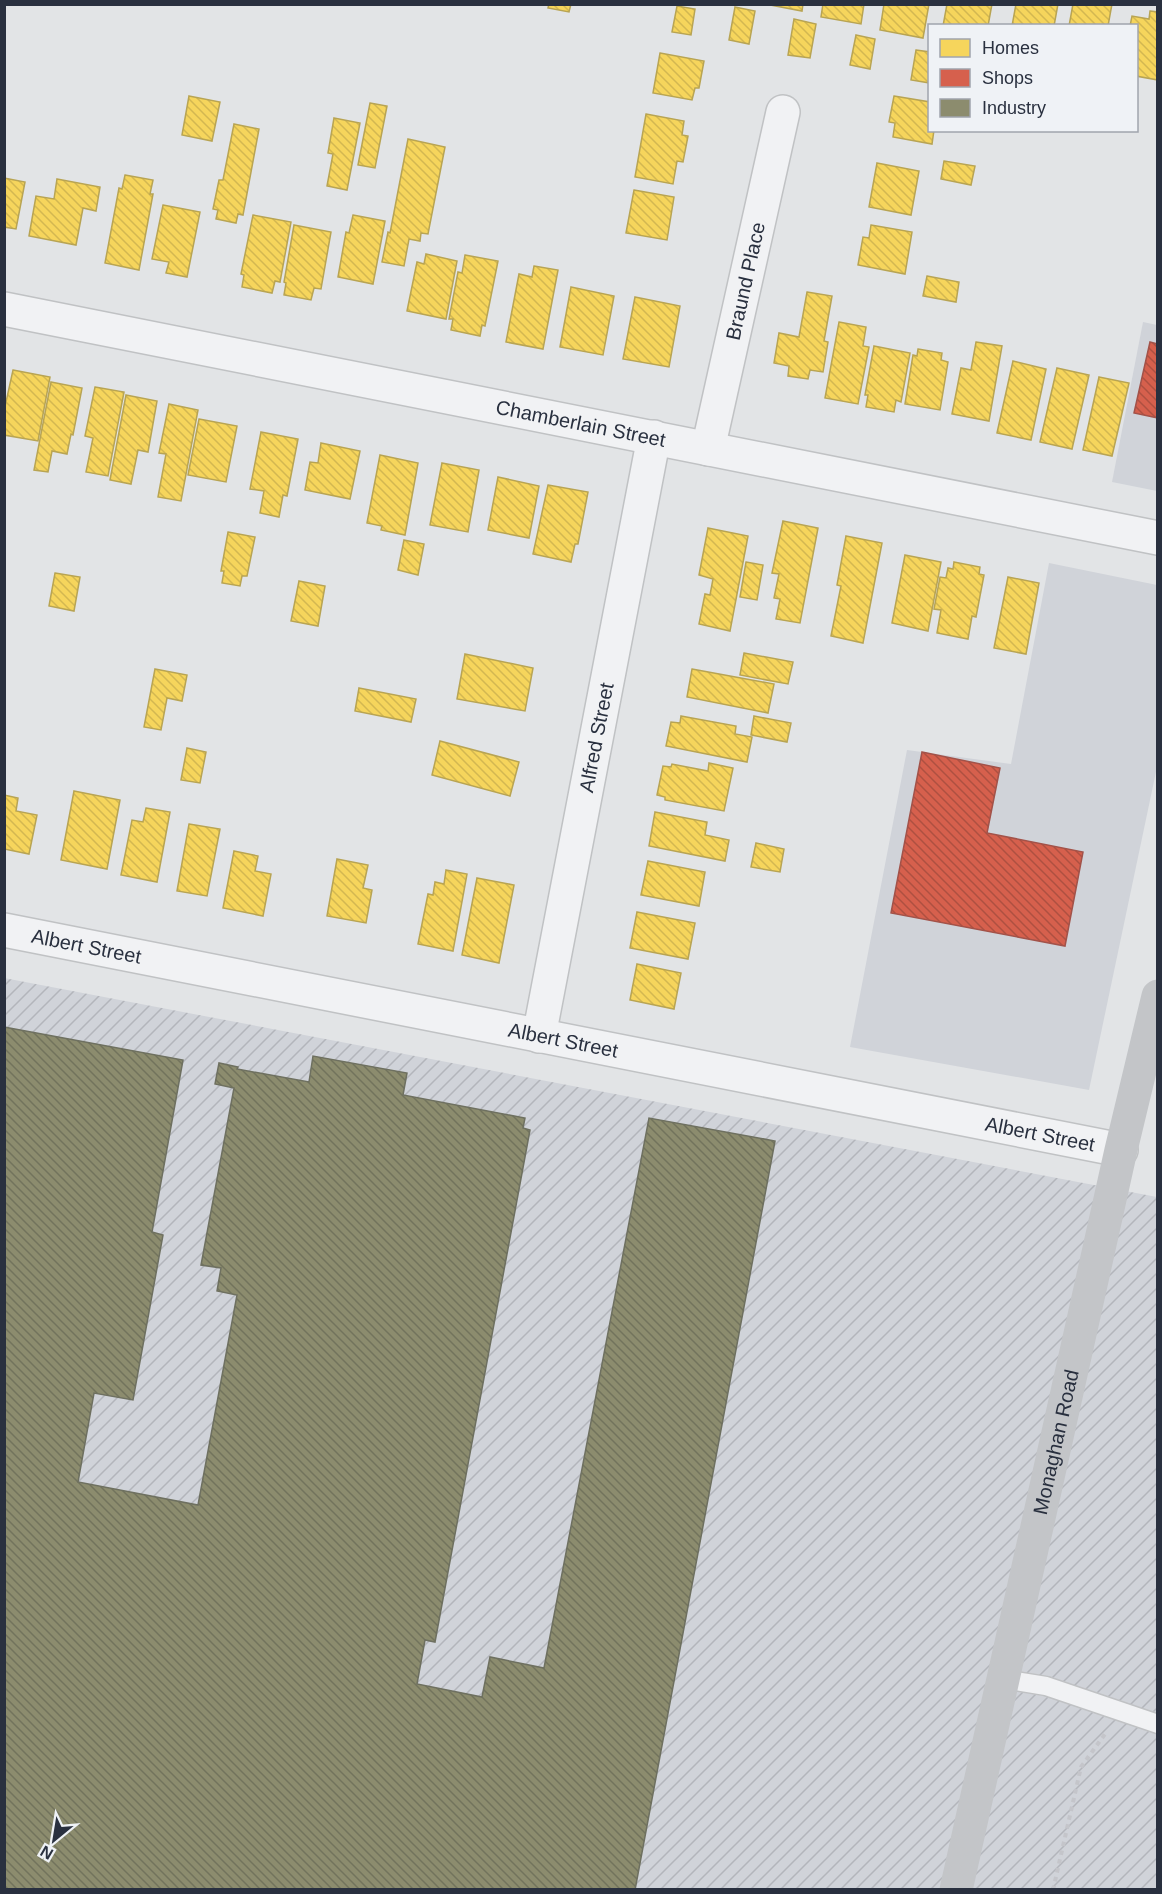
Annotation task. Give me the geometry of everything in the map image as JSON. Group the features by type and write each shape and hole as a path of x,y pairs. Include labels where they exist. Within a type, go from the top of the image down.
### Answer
{"main road":[{"name":"Monaghan Road","path":"956,1890 1120,1150 1158,996"}],"street":[{"name":"Braund Place","path":"708,449 783,112"},
{"name":"Chamberlain Street","path":"4,309 1158,537"},
{"name":"Alfred Street","path":"538,1036 654,437"},
{"name":"Albert Street","path":"4,930 1120,1150"}],"lane":[{"path":"1003,1679 1046,1686 1158,1725"}],"path":[{"path":"1053,1890 1081,1767 1122,1712"}],"shaded area":[{"path":"1143,322 1157,325 1157,491 1112,482"},
{"path":"1049,563 1157,585 1157,767 1089,1090 850,1047 907,750 1011,764"},
{"path":"4,978 1157,1197 1157,1889 5,1889"}],"building: Homes":[{"path":"549,4 571,4 569,12 548,8"},
{"path":"765,4 803,4 802,11"},
{"path":"823,4 864,4 861,24 821,17"},
{"path":"884,4 929,4 923,38 880,30"},
{"path":"947,4 992,4 988,24 943,24"},
{"path":"1016,4 1058,4 1054,24 1012,24"},
{"path":"1073,4 1112,4 1108,24 1069,24"},
{"path":"677,6 695,9 691,35 672,32"},
{"path":"735,7 755,11 749,44 729,40"},
{"path":"1150,11 1158,12 1158,80 1138,76 1138,24 1130,24 1132,16 1149,19"},
{"path":"794,19 816,24 810,58 788,55"},
{"path":"856,35 875,39 870,69 850,65"},
{"path":"916,50 928,52 928,83 911,80"},
{"path":"660,53 704,61 699,88 695,88 692,100 653,93"},
{"path":"189,96 220,102 212,141 182,135"},
{"path":"894,96 928,102 928,132 934,132 932,144 893,137 895,123 889,122"},
{"path":"370,103 387,106 375,168 358,165"},
{"path":"646,114 684,121 682,135 688,136 683,162 677,161 673,184 635,177"},
{"path":"334,118 360,123 347,190 327,186 333,154 328,153"},
{"path":"234,124 259,129 243,215 238,214 236,223 216,219 218,210 213,209 219,180 223,180"},
{"path":"408,139 445,147 428,234 421,233 420,241 409,239 404,266 382,262 388,232 390,233"},
{"path":"944,161 975,166 971,185 941,179"},
{"path":"877,163 919,171 911,215 869,207"},
{"path":"125,175 153,180 150,194 153,194 139,270 105,263 119,188 122,189"},
{"path":"4,178 25,182 16,229 4,227"},
{"path":"57,179 100,187 96,211 83,208 76,245 29,236 36,196 54,199"},
{"path":"634,190 674,197 667,240 626,233"},
{"path":"163,205 200,212 187,277 166,273 169,262 152,259"},
{"path":"253,215 291,222 280,282 275,281 272,293 242,287 244,275 241,274"},
{"path":"353,215 385,221 373,284 338,277 346,232 349,233"},
{"path":"294,225 331,232 321,289 314,288 311,300 284,295 286,283 284,282"},
{"path":"871,225 912,232 905,274 858,265 863,237 869,238"},
{"path":"426,254 457,261 446,319 407,311 417,262 424,264"},
{"path":"465,255 498,261 485,326 482,325 480,336 451,330 453,319 449,319 458,272 462,273"},
{"path":"534,266 558,270 543,349 506,342 519,274 532,277"},
{"path":"927,276 959,282 956,302 923,296"},
{"path":"571,287 614,296 603,355 560,347"},
{"path":"807,292 832,296 824,341 828,342 823,372 810,370 808,379 788,376 789,366 774,363 779,333 799,337"},
{"path":"635,297 680,306 669,367 623,359"},
{"path":"839,322 866,327 863,346 869,347 858,404 825,398"},
{"path":"976,342 1002,346 989,421 952,414 961,368 971,370"},
{"path":"874,346 910,353 901,402 896,400 894,412 866,407 868,395 865,395"},
{"path":"918,349 942,353 941,360 948,362 940,410 905,404 913,355 917,356"},
{"path":"1013,361 1046,369 1031,440 997,433"},
{"path":"1057,368 1089,375 1072,449 1040,442"},
{"path":"13,370 50,377 38,441 4,435 4,411"},
{"path":"1099,377 1129,383 1112,456 1083,450"},
{"path":"51,382 82,388 67,454 52,451 48,472 34,470"},
{"path":"95,387 124,392 108,476 86,472 93,438 85,436"},
{"path":"126,395 157,401 148,452 138,450 131,484 110,480"},
{"path":"169,404 198,410 181,501 158,497 166,454 159,453"},
{"path":"199,419 237,426 226,482 188,475"},
{"path":"261,432 298,439 287,496 283,495 279,517 260,513 264,491 250,489"},
{"path":"321,443 360,451 350,499 305,490 310,462 318,463"},
{"path":"380,455 418,463 405,535 381,530 382,526 367,523"},
{"path":"442,463 479,470 468,532 430,525"},
{"path":"498,477 539,486 529,538 488,530"},
{"path":"548,485 588,492 578,544 575,544 571,562 533,554"},
{"path":"783,521 818,528 800,623 776,619 780,599 774,598 779,574 772,573"},
{"path":"708,528 748,536 730,631 699,624 705,594 710,595 713,579 699,575"},
{"path":"228,532 255,537 247,576 242,576 240,586 222,583 224,571 221,571"},
{"path":"846,536 882,543 863,643 831,636 841,586 837,585"},
{"path":"404,540 424,544 418,575 398,570"},
{"path":"905,555 941,562 928,631 892,623"},
{"path":"746,562 763,565 757,600 740,597"},
{"path":"954,562 980,567 979,574 984,575 976,617 972,616 968,639 937,633 941,610 934,609 940,577 946,578 948,568 953,569"},
{"path":"55,573 80,577 74,611 49,606"},
{"path":"1008,577 1039,583 1026,654 994,648"},
{"path":"299,581 325,586 318,626 291,621"},
{"path":"744,653 793,662 788,684 740,675"},
{"path":"465,654 533,668 525,711 457,699"},
{"path":"155,669 187,675 182,701 167,698 161,730 144,727"},
{"path":"692,669 774,684 768,713 687,697"},
{"path":"359,688 416,699 411,722 355,711"},
{"path":"681,716 736,726 735,734 752,737 747,762 666,746 671,722 680,723"},
{"path":"754,716 791,723 787,742 751,735"},
{"path":"440,741 519,762 510,796 432,775"},
{"path":"187,748 206,752 200,783 181,780"},
{"path":"709,763 733,768 724,811 665,800 665,797 657,795 663,766 671,767 672,764 708,771"},
{"path":"74,791 120,800 107,869 61,860"},
{"path":"4,795 18,798 16,811 37,815 29,854 4,849"},
{"path":"146,808 170,812 157,882 121,875 132,820 143,822"},
{"path":"655,812 707,822 705,835 729,840 725,861 649,846"},
{"path":"189,824 220,829 207,896 177,891"},
{"path":"756,843 784,849 780,872 751,867"},
{"path":"234,851 258,856 255,871 271,874 263,916 223,908"},
{"path":"337,859 368,865 363,888 372,890 366,923 327,916"},
{"path":"648,861 705,872 699,906 641,895"},
{"path":"446,870 467,874 453,951 418,944 428,894 433,895 435,882 444,884"},
{"path":"477,878 514,885 499,963 462,955"},
{"path":"637,912 695,923 688,959 630,948"},
{"path":"637,964 681,973 674,1009 630,1000"}],"building: Shops":[{"path":"1150,342 1158,344 1158,418 1134,413"},
{"path":"922,752 1000,768 987,833 1083,852 1065,946 891,913"}],"building: Industry":[{"path":"4,1027 183,1060 152,1232 163,1235 133,1400 94,1393 78,1482 198,1505 237,1295 217,1291 221,1268 201,1265 234,1088 215,1084 219,1063 238,1067 237,1069 309,1082 313,1056 407,1073 403,1095 525,1118 523,1128 530,1130 435,1642 425,1640 417,1684 482,1697 490,1657 544,1668 649,1118 775,1141 635,1890 4,1890"}]}
